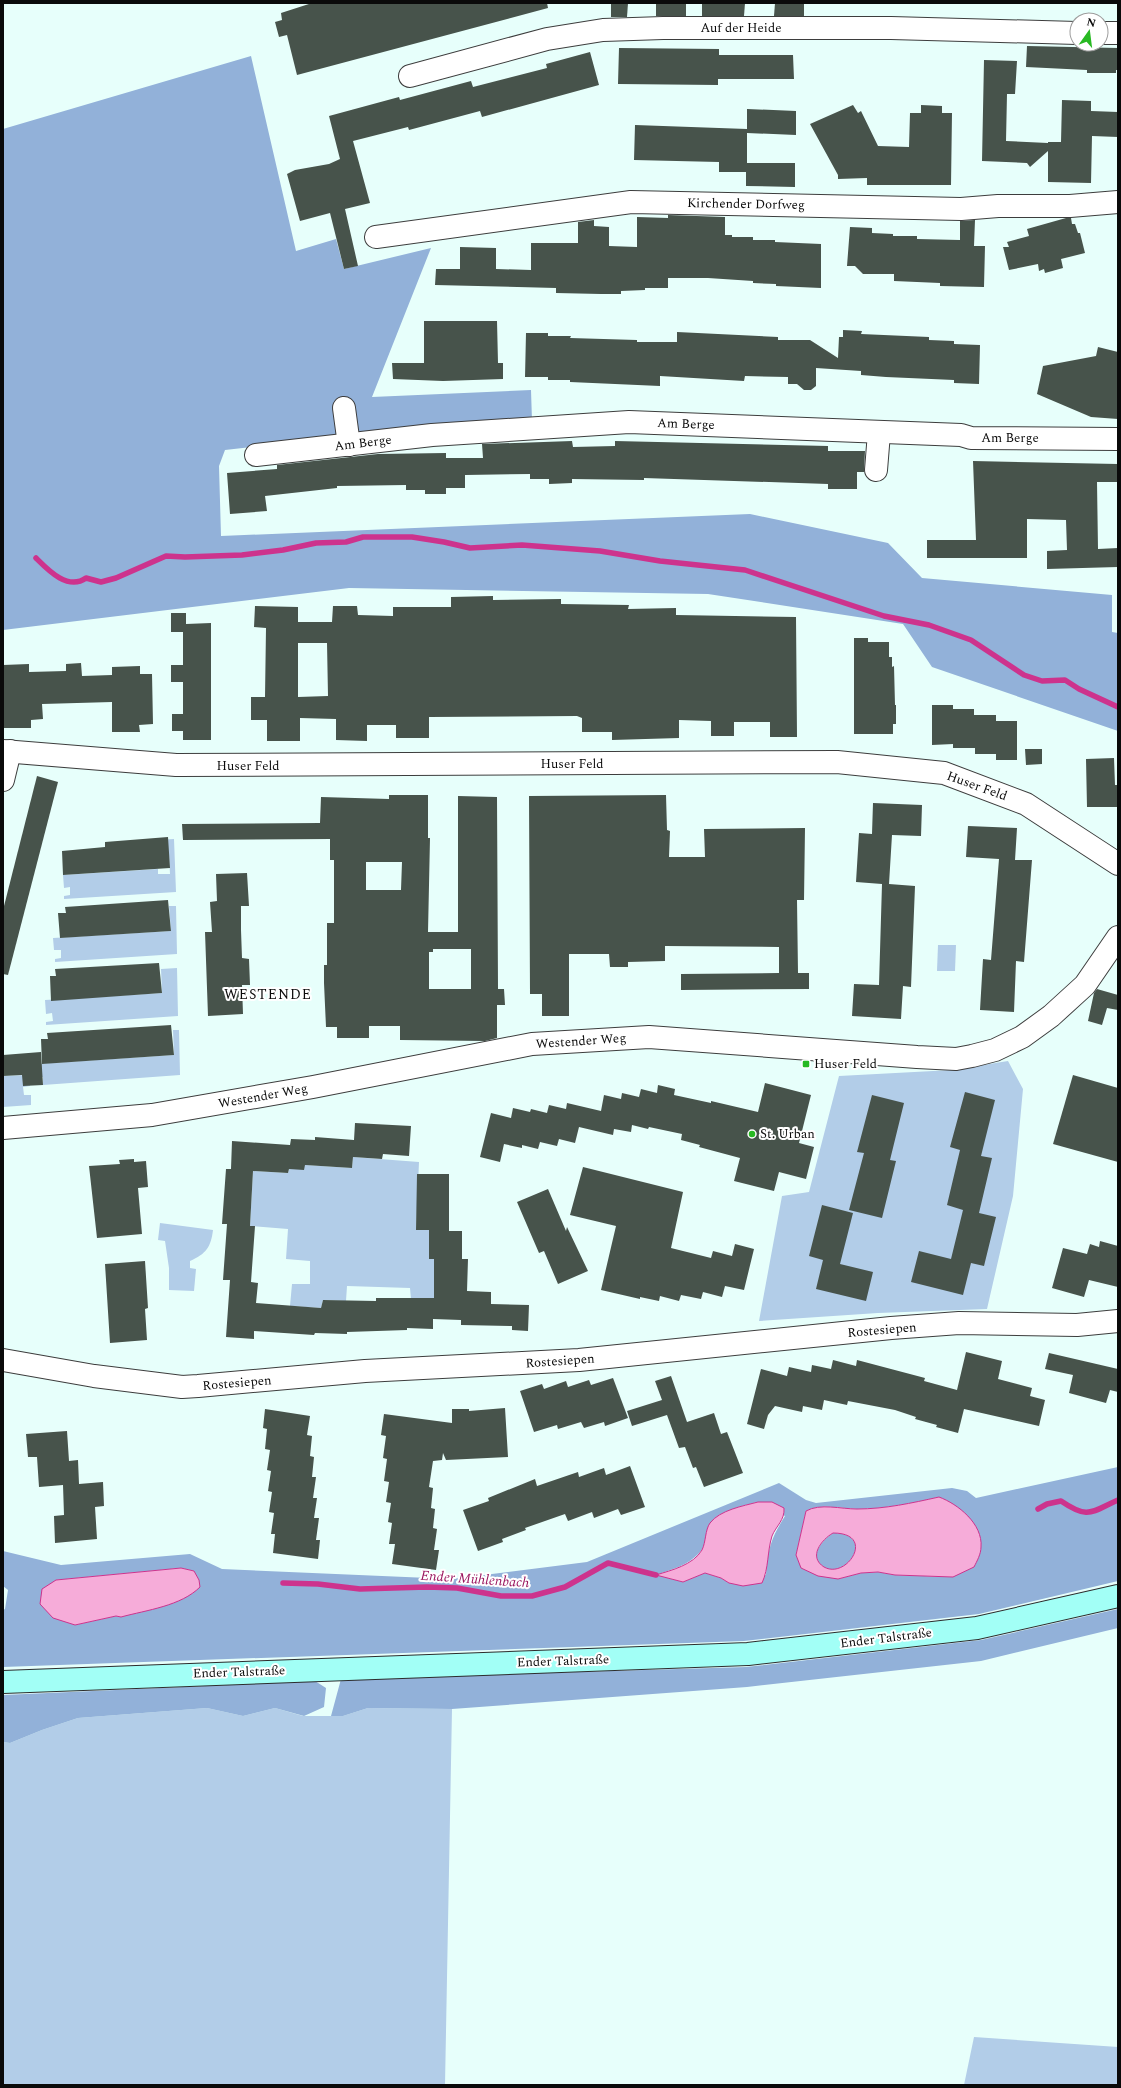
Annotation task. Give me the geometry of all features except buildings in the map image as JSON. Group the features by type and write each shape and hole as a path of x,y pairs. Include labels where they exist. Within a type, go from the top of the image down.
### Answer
{"main road":[{"name":"Ender Talstraße","path":"3,1682 748,1654 977,1628 1118,1596"}],"street":[{"name":"Auf der Heide","path":"410,76 547,39 603,30 663,28 891,28 1069,33"},
{"name":"Kirchender Dorfweg","path":"376,238 631,202 961,209 998,206 1070,206 1118,202"},
{"path":"344,408 349,445"},
{"name":"Am Berge","path":"256,456 432,435 629,422 824,429 878,433 961,435 971,438 1118,439"},
{"path":"876,470 878,433"},
{"path":"3,780 7,751"},
{"name":"Huser Feld","path":"7,751 176,765 837,762 944,774 1026,804 1118,864"},
{"name":"Westender Weg","path":"3,1128 152,1115 313,1088 532,1044 649,1037 956,1059 995,1050 1022,1038 1051,1016 1085,985 1118,937"},
{"name":"Rostesiepen","path":"3,1360 94,1376 182,1387 365,1371 579,1360 952,1324 1077,1325 1118,1321"}],"shaded area":[{"path":"251,56 296,251 336,239 344,269 431,248 372,397 531,390 532,421 434,426 225,450 219,466 221,536 750,514 888,543 922,578 1112,595 1112,632 1118,633 1118,731 932,667 903,624 708,594 349,588 3,630 3,129"},
{"path":"174,839 176,892 64,899 64,896 70,895 70,887 64,888 63,875 158,869 158,874 170,874 169,855 157,840"},
{"path":"169,906 176,906 177,954 55,962 55,959 61,958 61,950 54,950 53,938 171,931"},
{"path":"938,945 956,945 955,971 937,971"},
{"path":"177,968 178,1016 46,1025 46,1022 53,1021 52,1013 46,1014 45,1000 162,993 161,969"},
{"path":"173,1030 179,1030 180,1075 43,1085 43,1077 36,1077 35,1064 174,1055"},
{"path":"1008,1061 1023,1089 1013,1196 987,1309 878,1313 759,1321 782,1196 809,1192 839,1076 952,1070"},
{"path":"30,1075 30,1086 23,1087 24,1095 31,1095 31,1105 3,1107 3,1076"},
{"path":"353,1157 419,1162 416,1230 429,1230 429,1259 434,1259 434,1298 411,1299 410,1288 347,1286 346,1301 323,1300 321,1308 290,1306 292,1284 310,1284 310,1261 286,1259 288,1229 250,1226 253,1171 288,1173 289,1169 305,1165 352,1168"},
{"path":"160,1223 213,1230 211,1241 207,1249 200,1256 190,1261 190,1268 196,1269 194,1291 169,1290 169,1268 165,1241 158,1240"},
{"path":"1118,1467 1118,1581 979,1614 744,1641 3,1667 3,1610 5,1609 8,1590 3,1586 3,1551 61,1565 190,1554 222,1569 452,1579 587,1562 779,1483 806,1500 816,1503 952,1488 967,1491 976,1498","holes":["939,1497 953,1577 895,1575 878,1572 861,1573 838,1579 796,1555 806,1511 818,1507 857,1509 888,1507","758,1502 785,1516 776,1531 771,1544 766,1575 729,1583 721,1578 705,1573 683,1582 657,1575 685,1564 695,1557 705,1543 709,1526 712,1521 723,1513 738,1507","181,1568 194,1571 122,1617 116,1616 75,1625 56,1580"]},
{"path":"939,1497 961,1510 974,1523 978,1530 981,1539 981,1547 980,1555 974,1567 953,1577 895,1575 878,1572 861,1573 838,1579 818,1576 801,1568 796,1555 806,1511 818,1507 857,1509 878,1508","holes":["833,1533 846,1535 853,1540 856,1547 854,1555 849,1562 841,1567 833,1569 824,1567 819,1563 817,1558 818,1549 824,1540"]},
{"path":"758,1502 772,1502 784,1508 782,1519 772,1536 766,1572 762,1583 743,1586 729,1583 721,1578 705,1573 683,1582 656,1575 682,1566 693,1560 702,1550 708,1526 714,1519 732,1509"},
{"path":"833,1533 846,1535 853,1540 856,1547 854,1555 849,1562 841,1567 833,1569 824,1567 819,1563 817,1554 818,1549 824,1540"},
{"path":"181,1568 194,1571 199,1580 200,1587 183,1599 174,1603 121,1617 116,1616 75,1625 53,1618 40,1604 42,1589 56,1580"},
{"path":"1118,1609 1118,1628 981,1661 747,1687 452,1709 368,1708 343,1716 331,1716 341,1679 746,1667 981,1640"},
{"path":"315,1681 326,1688 324,1707 304,1716 275,1708 243,1716 207,1708 78,1718 10,1743 3,1742 3,1695"},
{"path":"207,1708 243,1716 275,1708 303,1716 343,1716 368,1708 452,1709 445,2085 3,2085 3,1742 10,1743 78,1718"},
{"path":"974,2037 1118,2047 1118,2085 964,2085"}],"waterway":[{"path":"36,558 52,573 65,581 72,582 86,578 101,582 116,578 166,556 185,557 242,555 283,550 316,543 346,542 363,537 412,537 470,548 522,545 600,551 660,561 745,570 884,616 929,625 971,640 1024,675 1042,681 1065,680 1079,689 1118,707"},
{"name":"Ender Mühlenbach","path":"1038,1509 1047,1504 1061,1501 1078,1511 1090,1512 1118,1500"},
{"name":"Ender Mühlenbach","path":"283,1583 318,1584 360,1589 427,1587 457,1588 501,1596 532,1596 565,1587 608,1563 656,1575"}],"place":[{"name":"Huser Feld","path":"806,1064"},
{"name":"St. Urban","path":"752,1134"}],"district":[{"name":"WESTENDE","path":"268,994"}]}
